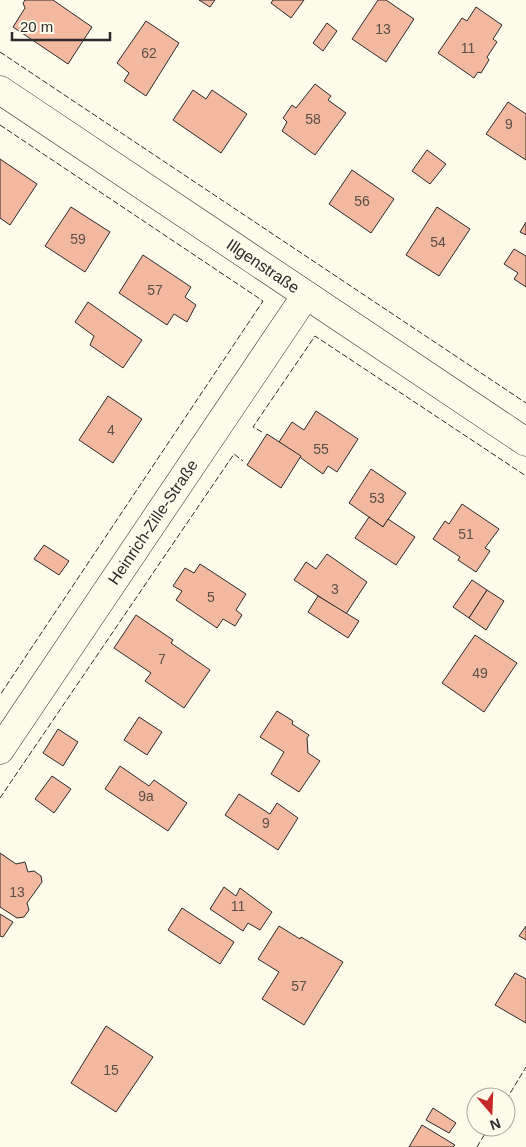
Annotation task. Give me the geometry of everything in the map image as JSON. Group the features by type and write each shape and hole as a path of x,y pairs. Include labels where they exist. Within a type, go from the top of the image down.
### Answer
{"street":[{"name":"Illgenstraße","path":"0,90 526,442"},
{"name":"Heinrich-Zille-Straße","path":"0,750 306,296"}],"building":[{"path":"25,0 53,0 92,27 68,64 13,27 25,8 23,3"},
{"path":"199,0 215,0 210,7"},
{"path":"273,0 304,0 291,18 271,3"},
{"path":"378,0 386,0 414,19 386,62 352,39"},
{"path":"476,7 502,25 493,39 497,42 487,57 489,60 481,73 478,72 474,78 438,53 462,18 467,21"},
{"path":"146,21 179,43 146,96 124,81 129,73 117,63"},
{"path":"327,23 337,31 323,51 313,43"},
{"path":"315,84 331,96 328,100 346,113 315,155 282,131 287,122 283,118 292,105 296,108"},
{"path":"193,90 206,99 212,90 247,114 221,153 173,120"},
{"path":"508,102 526,114 526,160 486,134"},
{"path":"427,150 446,164 430,184 412,171"},
{"path":"0,159 37,184 10,225 0,218"},
{"path":"352,170 394,199 371,233 329,204"},
{"path":"71,207 110,232 85,272 45,246"},
{"path":"437,207 470,229 439,276 406,255"},
{"path":"526,222 526,235 520,232"},
{"path":"514,249 526,256 526,287 514,279 518,273 504,264"},
{"path":"143,255 191,287 185,297 196,305 187,322 174,314 167,325 119,293"},
{"path":"88,302 142,340 123,368 90,345 94,336 75,322"},
{"path":"108,396 142,419 113,463 79,440"},
{"path":"316,411 358,439 337,472 328,466 323,474 279,442 292,422 304,430"},
{"path":"267,434 301,456 281,488 247,465"},
{"path":"371,469 406,493 383,527 349,503"},
{"path":"462,504 499,529 485,548 490,551 476,572 458,560 460,557 433,539 445,521 449,524"},
{"path":"369,517 383,527 388,519 415,537 396,565 355,538"},
{"path":"44,545 69,561 59,575 34,559"},
{"path":"327,554 367,582 346,614 294,580 306,562 316,569"},
{"path":"200,564 246,594 236,610 242,615 235,626 223,619 217,628 176,600 182,591 173,586 185,568 194,573"},
{"path":"472,580 487,590 469,618 453,607"},
{"path":"487,590 504,601 486,630 469,618"},
{"path":"318,596 359,621 348,638 308,612"},
{"path":"136,615 173,640 171,643 210,670 184,708 145,681 151,673 114,648"},
{"path":"475,635 517,663 484,712 442,683"},
{"path":"277,711 293,721 292,724 309,735 307,738 308,753 320,761 299,792 271,774 284,752 260,737"},
{"path":"139,717 162,732 147,755 124,740"},
{"path":"58,729 78,742 63,766 43,753"},
{"path":"120,766 149,786 154,780 187,803 168,831 105,789"},
{"path":"52,776 71,789 54,813 35,799"},
{"path":"239,794 270,814 277,803 298,818 278,850 225,815"},
{"path":"0,853 16,864 25,862 28,872 34,871 41,876 42,882 27,903 29,910 24,917 17,918 0,907"},
{"path":"224,887 236,896 240,888 272,912 260,930 248,923 243,931 210,909"},
{"path":"182,908 234,942 220,964 168,930"},
{"path":"0,914 13,922 3,937 0,936"},
{"path":"279,926 343,962 304,1025 262,999 279,972 258,959"},
{"path":"526,926 526,940 519,936"},
{"path":"515,973 526,979 526,1023 495,1005"},
{"path":"106,1026 153,1057 116,1112 71,1083"},
{"path":"433,1108 456,1123 449,1133 426,1120"},
{"path":"422,1125 455,1145 453,1147 409,1147"}],"fence":[{"path":"0,52 526,403"},
{"path":"0,125 263,301 0,695"},
{"path":"262,432 253,427 315,336 526,476"},
{"path":"0,798 234,454 243,461"},
{"path":"514,1087 526,1067"},
{"path":"477,1147 483,1137"}]}
